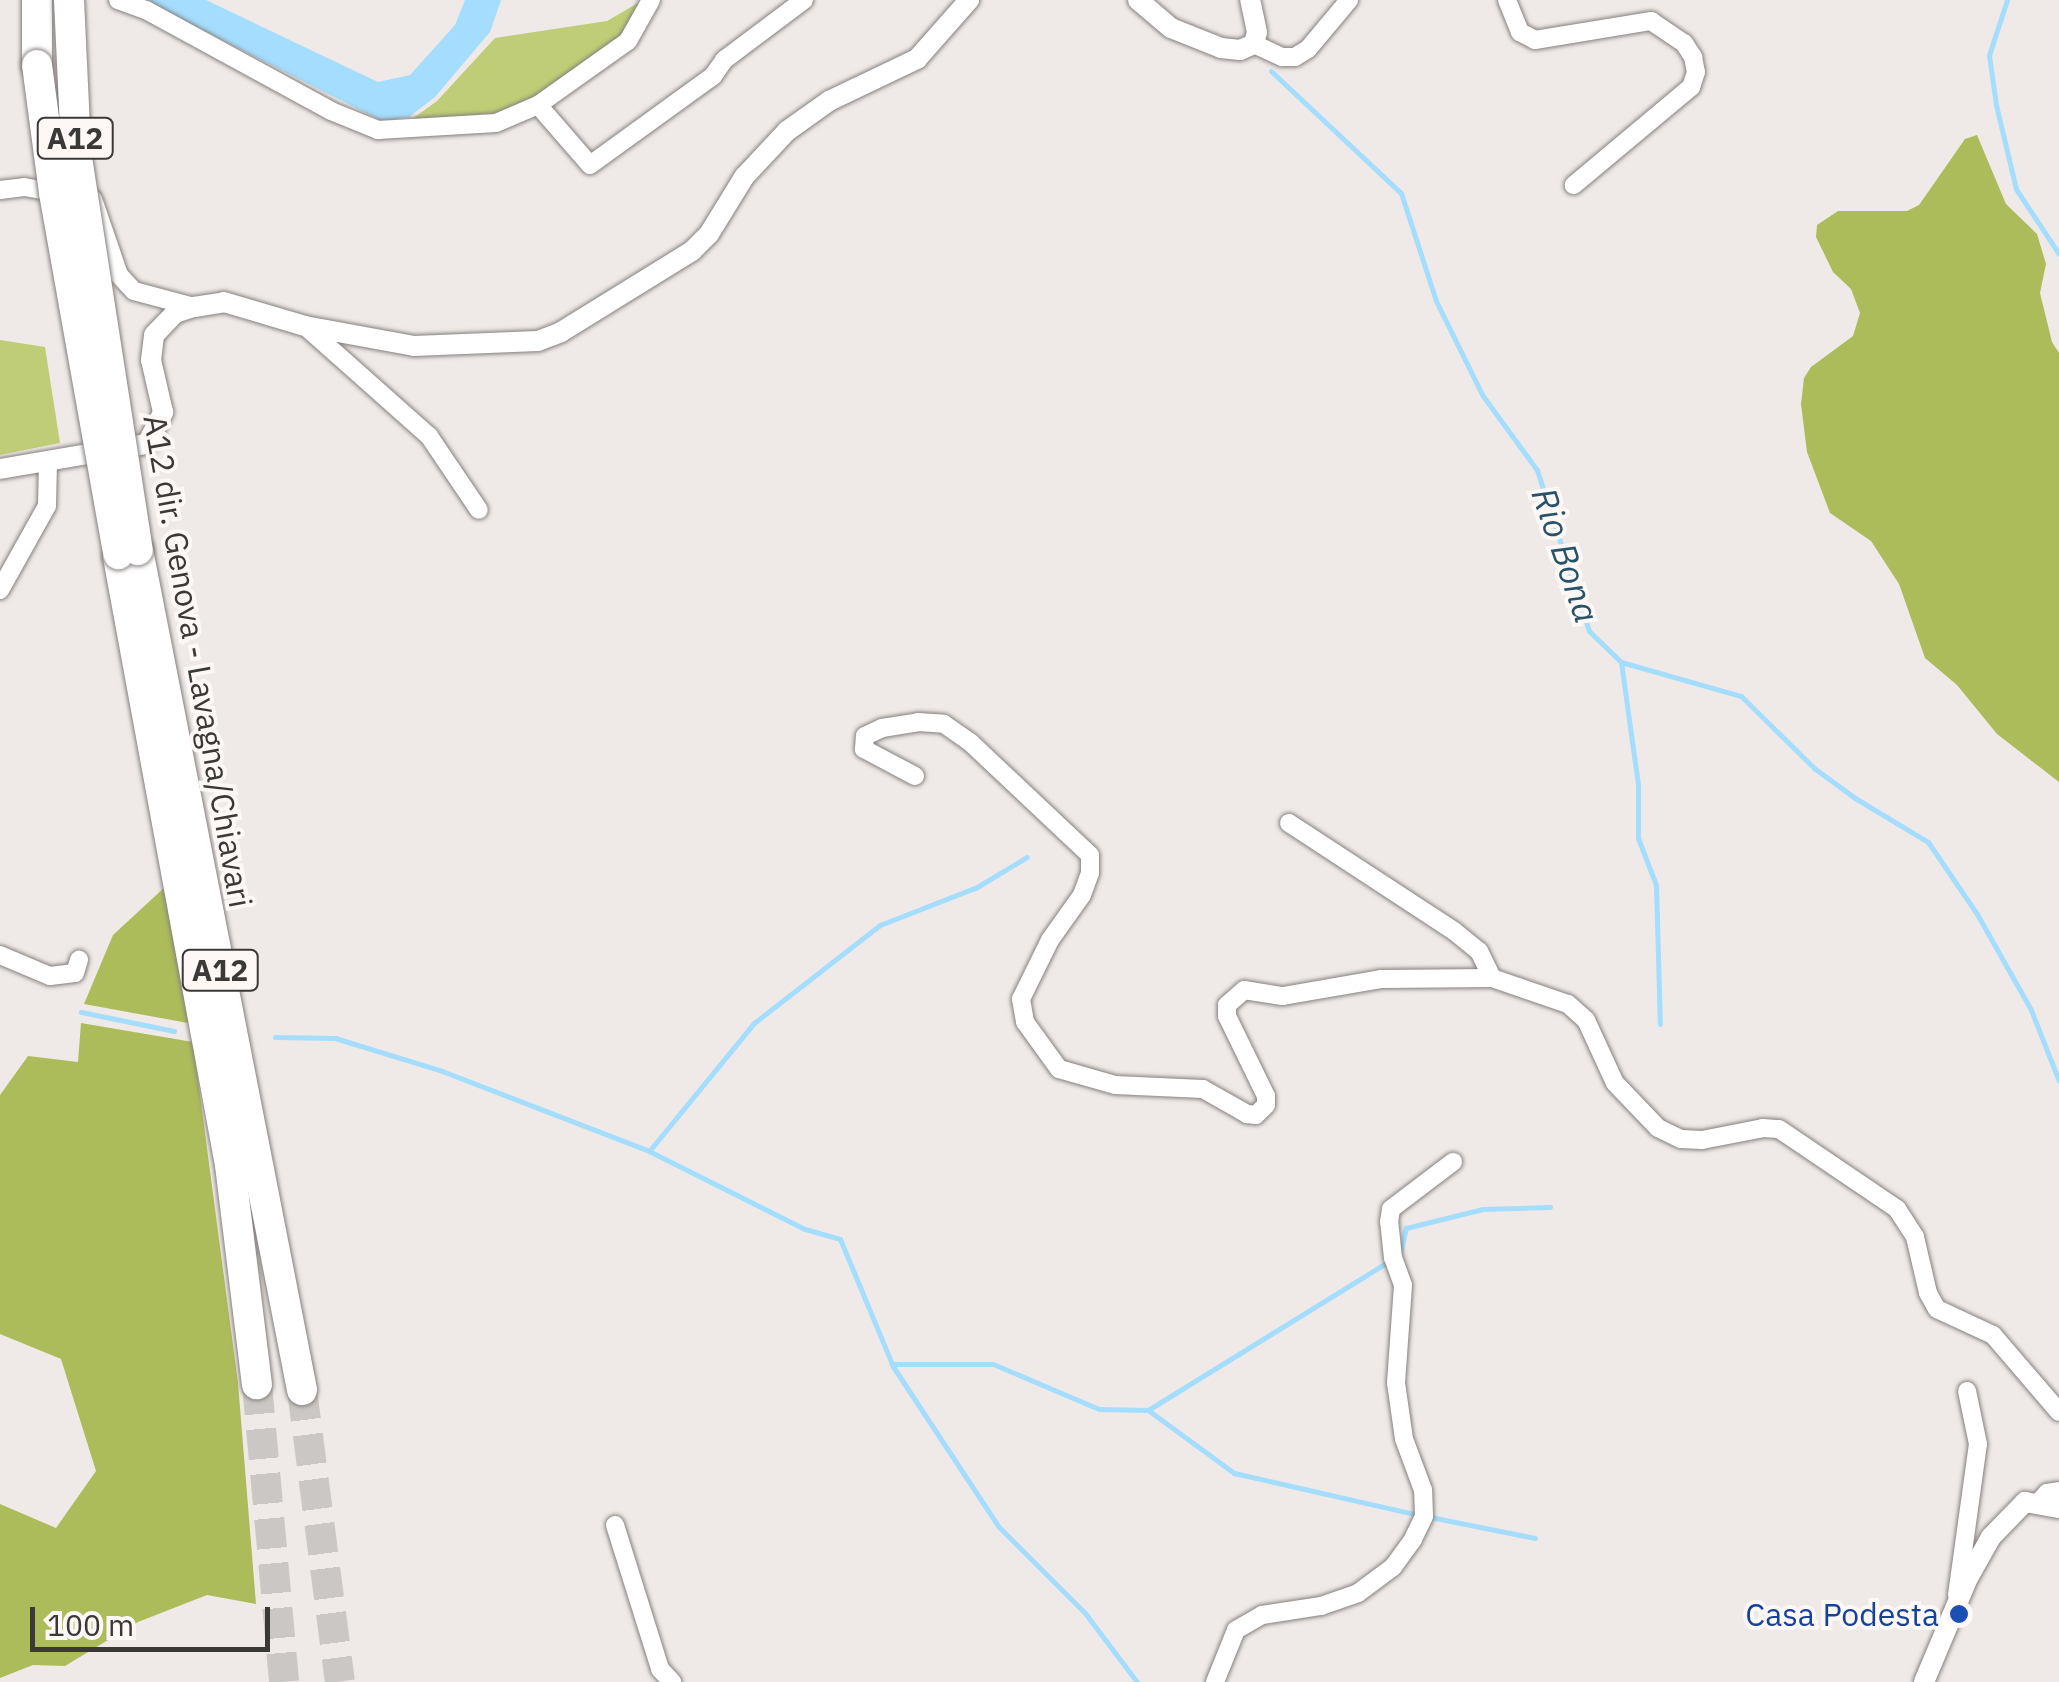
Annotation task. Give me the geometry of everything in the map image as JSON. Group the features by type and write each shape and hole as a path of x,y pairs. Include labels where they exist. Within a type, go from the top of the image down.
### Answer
{"highway":[{"name":"A12","path":"36,0 37,65 54,194 128,552 230,1165 256,1384"},
{"name":"A12 dir. Genova - Lavagna/Chiavari","path":"69,0 76,151 128,552 302,1390"}],"street":[{"path":"118,0 146,10 332,112 378,130 496,123 538,104 628,41 651,0"},
{"path":"538,104 590,165 713,76 724,60 804,0"},
{"path":"0,468 147,444 159,428 163,412 150,360 154,335 176,313 194,307 224,302 305,326 414,346 538,341 561,332 692,250 710,234 744,177 787,131 829,101 917,60 969,0"},
{"path":"1138,0 1171,28 1221,48 1240,50 1254,44 1282,58 1308,49 1350,0"},
{"path":"1250,0 1256,13 1254,44"},
{"path":"1507,0 1520,32 1535,40 1651,21 1684,43 1693,57 1696,72 1692,87 1574,184"},
{"path":"0,190 24,187 92,197 108,232 119,276 134,291 194,307"},
{"path":"305,326 429,436 479,510"},
{"path":"0,590 47,506 48,461"},
{"path":"914,776 864,749 865,736 882,728 918,722 944,724 984,755 1090,856 1090,874 1082,895 1050,940 1020,998 1026,1022 1059,1069 1116,1085 1203,1089 1247,1114 1256,1115 1264,1110 1266,1096 1226,1016 1226,1005 1244,990 1283,996 1381,978 1492,978 1568,1004 1586,1020 1616,1083 1658,1128 1681,1139 1702,1140 1762,1128 1779,1130 1897,1209 1915,1237 1928,1293 1937,1310 1992,1335 2059,1412"},
{"path":"1289,823 1454,932 1479,952 1492,978"},
{"path":"0,955 50,976 75,973 79,960"},
{"path":"1214,1682 1236,1630 1262,1614 1322,1606 1358,1593 1393,1567 1414,1538 1424,1516 1423,1490 1404,1438 1396,1383 1403,1285 1393,1258 1389,1222 1391,1209 1453,1162"},
{"path":"1956,1610 1978,1444 1966,1391"},
{"path":"1924,1682 1991,1537 2025,1502 2049,1505 2047,1493 2059,1491"},
{"path":"616,1525 660,1669 672,1682"}],"green space":[{"path":"643,0 625,36 520,107 500,115 411,120 437,101 495,38 607,21"},
{"path":"1977,135 2006,204 2037,234 2046,264 2040,293 2052,342 2059,353 2059,782 1997,734 1957,685 1925,658 1899,584 1871,541 1830,513 1807,452 1801,404 1804,378 1811,367 1853,336 1860,313 1851,289 1833,272 1816,237 1817,225 1838,211 1907,211 1919,205 1965,139"},
{"path":"0,340 45,347 60,443 0,455"},
{"path":"165,887 188,1023 84,1004 113,935"},
{"path":"81,1023 193,1042 238,1383 256,1604 207,1595 138,1622 65,1666 33,1665 0,1678 0,1504 56,1528 96,1471 61,1359 0,1334 0,1095 28,1056 78,1062"}],"water":[{"path":"143,0 206,0 378,82 410,75 455,25 465,0 501,0 490,32 435,97 409,117 382,121"}],"waterway":[{"path":"2007,0 1989,55 1996,105 2016,189 2059,254"},
{"name":"Rio Bona","path":"1271,71 1401,193 1436,301 1483,396 1537,470 1589,631 1621,662 1741,696 1814,768 1928,842 1977,914 2031,1010 2059,1081"},
{"path":"1621,662 1638,785 1638,838 1656,885 1660,1024"},
{"path":"650,1150 754,1023 880,925 977,887 1027,857"},
{"path":"81,1012 174,1031"},
{"path":"275,1037 335,1038 442,1071 649,1151 805,1229 840,1239 892,1364 993,1364 1099,1409 1148,1410 1388,1262"},
{"path":"1400,1253 1406,1228 1483,1209 1550,1207"},
{"path":"892,1365 999,1527 1085,1613 1137,1682"},
{"path":"1148,1410 1234,1473 1419,1515"},
{"path":"1430,1517 1535,1538"}],"tunnel":[{"path":"257,1384 284,1682"},
{"path":"302,1390 340,1682"}],"place":[{"name":"Casa Podesta","path":"1959,1614"}]}
